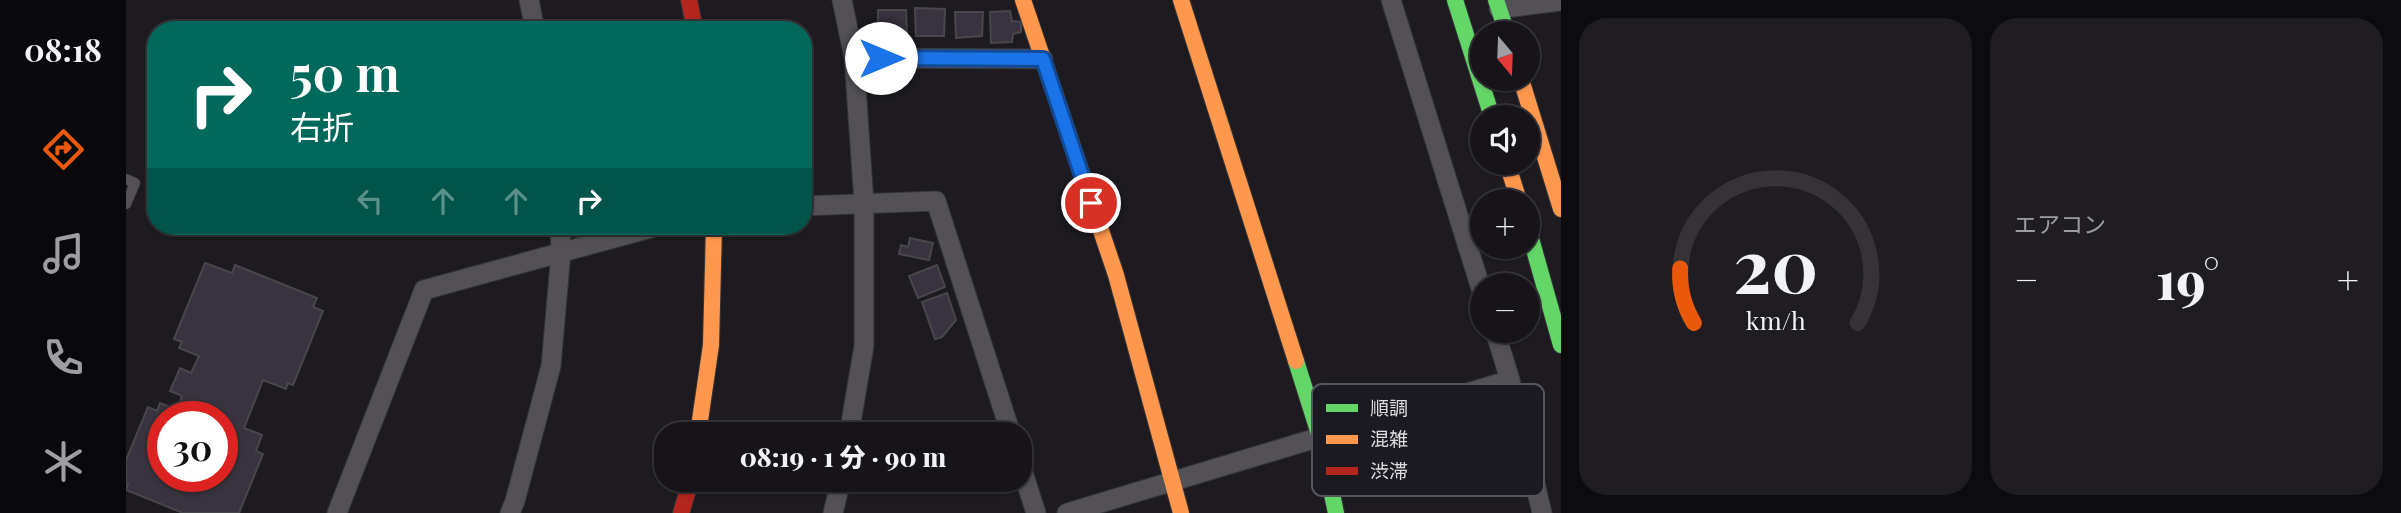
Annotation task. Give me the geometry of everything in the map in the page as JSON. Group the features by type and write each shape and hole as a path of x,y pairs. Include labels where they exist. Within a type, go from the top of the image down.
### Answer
{"main road":[{"path":"689,0 693,21"},
{"path":"1023,0 1115,275 1181,513"},
{"path":"1181,0 1312,412"},
{"path":"1454,0 1488,105"},
{"path":"1498,4 1503,21"},
{"path":"1525,91 1561,209"},
{"path":"700,422 711,345 714,235"},
{"path":"1537,259 1561,345"},
{"path":"681,513 687,492"}],"street":[{"path":"528,0 533,21"},
{"path":"842,0 855,58 864,203 864,346 851,422"},
{"path":"1391,0 1476,273"},
{"path":"1498,4 1559,4"},
{"path":"855,58 1043,59"},
{"path":"812,206 936,201 1007,422"},
{"path":"510,513 551,366 560,235"},
{"path":"337,513 425,290 624,235"},
{"path":"1499,343 1511,384"},
{"path":"1497,384 1510,380"},
{"path":"1067,513 1312,439"},
{"path":"833,513 838,492"},
{"path":"1029,492 1036,513"}],"lane":[{"path":"126,179 135,183 126,204"}],"building":[{"path":"915,8 945,9 944,36 916,36"},
{"path":"878,10 906,10 907,37 887,38 887,32 878,32"},
{"path":"1010,11 1012,21 1021,22 1021,32 1013,34 1012,42 991,43 990,12"},
{"path":"955,12 983,12 982,36 956,38"},
{"path":"910,238 933,243 929,260 899,254 901,245 908,247"},
{"path":"205,263 232,273 235,265 317,298 313,307 323,311 293,385 288,383 286,389 263,380 244,428 262,435 256,451 263,454 239,513 183,513 126,490 126,460 147,409 147,492 238,492 238,401 180,401 182,396 170,391 180,368 191,373 199,356 179,348 182,342 174,339"},
{"path":"937,265 945,287 918,298 909,276"},
{"path":"947,293 956,320 942,337 935,339 922,302"}],"traffic: fast":[{"path":"1455,0 1488,105"},
{"path":"1496,0 1503,21"},
{"path":"1537,259 1561,345"},
{"path":"1296,361 1312,412"},
{"path":"1332,496 1336,513"}],"traffic: slow":[{"path":"1023,0 1116,275 1181,513"},
{"path":"1181,0 1296,361"},
{"path":"1525,91 1561,209"},
{"path":"1511,175 1515,189"},
{"path":"700,422 711,345 714,235"}],"traffic: jam":[{"path":"689,0 693,21"},
{"path":"681,513 687,492"}],"route":[{"path":"881,58 1043,59 1091,203"}]}
